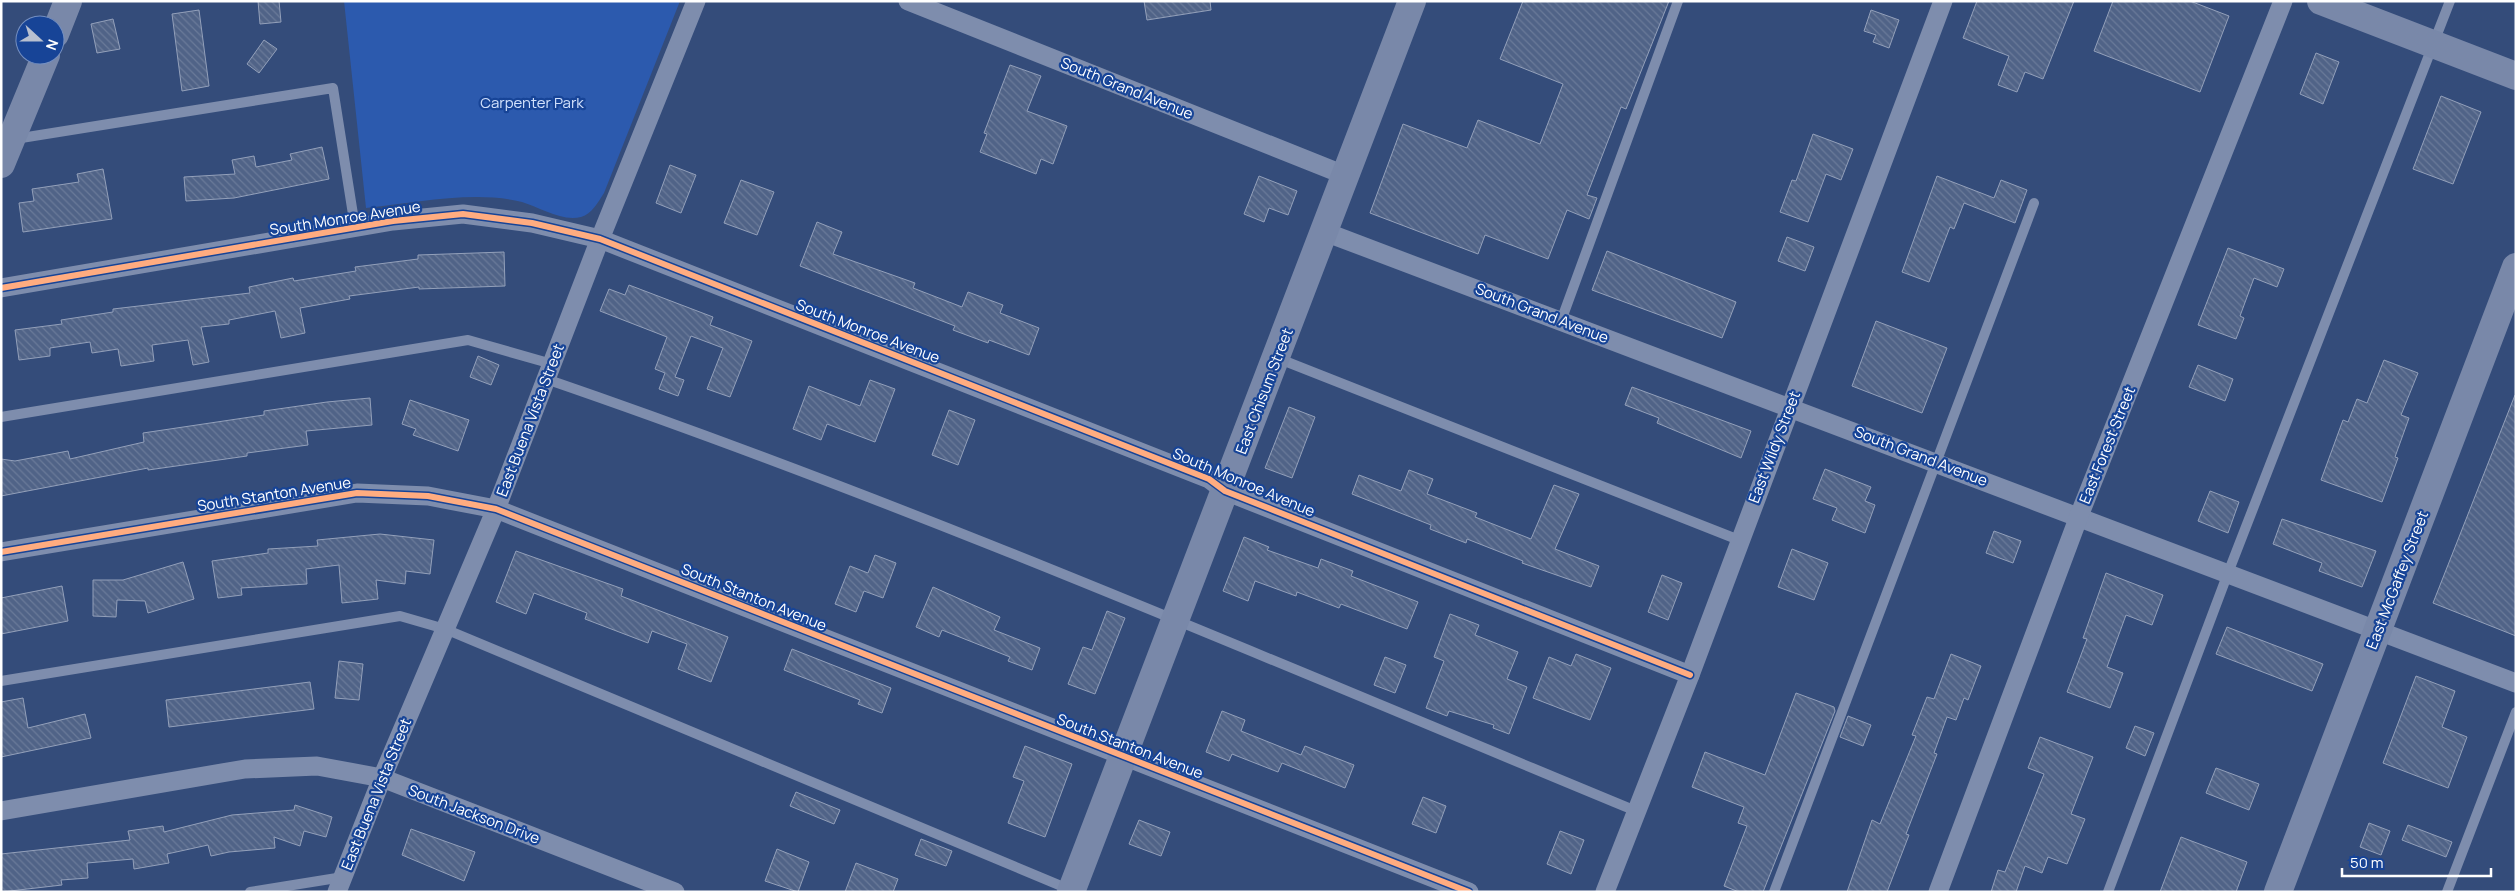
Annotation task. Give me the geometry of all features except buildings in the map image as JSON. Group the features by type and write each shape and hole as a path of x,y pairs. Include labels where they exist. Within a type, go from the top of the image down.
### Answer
{"street":[{"path":"62,15 68,1"},
{"name":"East Buena Vista Street","path":"340,884 382,778 496,509 600,239 696,1"},
{"name":"South Grand Avenue","path":"908,1 1346,176"},
{"name":"East Chisum Street","path":"1073,891 1412,1"},
{"name":"East Wildy Street","path":"1605,892 1690,675 1739,540 1943,1"},
{"name":"East Forest Street","path":"1938,892 2079,516 2283,1"},
{"path":"2321,1 2516,76"},
{"path":"5,148 42,65"},
{"name":"South Monroe Avenue","path":"1,288 393,220 464,214 532,223 600,239 1200,475 1225,491 1690,675"},
{"name":"South Grand Avenue","path":"1325,232 2516,683"},
{"name":"East McGaffey Street","path":"2278,892 2516,267"},
{"name":"South Stanton Avenue","path":"1,552 357,493 428,496 496,509 1469,892"},
{"name":"South Jackson Drive","path":"1,811 245,769 317,766 382,778 675,892"}],"lane":[{"path":"1561,321 1678,1"},
{"path":"2108,892 2228,573 2450,1"},
{"path":"5,148 333,88 355,227"},
{"path":"1774,892 2034,204"},
{"path":"1,418 468,340 1086,583 1636,812"},
{"path":"1276,358 1739,540"},
{"path":"1,681 400,616 445,629 1073,891"},
{"path":"2447,892 2516,712"},
{"path":"250,892 340,884"}],"green space":[{"name":"Carpenter Park","path":"344,1 680,1 604,193 588,213 574,218 558,216 522,202 485,197 465,197 366,208"}],"cycle path":[{"path":"1,288 393,221 463,214 532,223 600,239 1209,479 1225,491 1690,675"},
{"path":"1,552 357,493 428,496 496,509 1469,892"}]}
